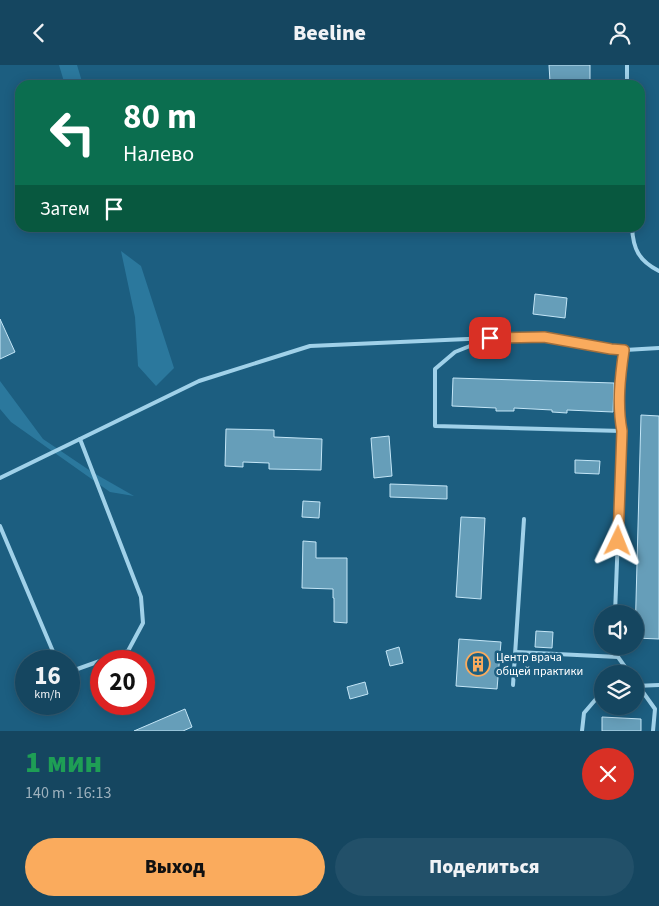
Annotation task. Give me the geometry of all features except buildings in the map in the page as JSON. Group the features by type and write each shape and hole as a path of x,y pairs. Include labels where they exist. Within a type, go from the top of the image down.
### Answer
{"lane":[{"path":"627,65 628,80"},
{"path":"632,232 633,242 638,254 659,271"},
{"path":"0,478 200,381 310,346 544,337 611,349 659,348"},
{"path":"490,338 455,352 435,369 435,427 622,431"},
{"path":"615,605 622,431 620,418 621,371 624,350"},
{"path":"80,439 141,597 143,623 128,651 80,668"},
{"path":"514,685 524,519"},
{"path":"0,526 52,650"},
{"path":"516,652 618,657 624,665"},
{"path":"644,685 659,685"},
{"path":"644,694 655,709 654,731"},
{"path":"582,731 584,713 594,701"}],"shaded area":[{"path":"59,65 77,65 82,80 64,80"},
{"path":"121,251 141,266 174,368 156,386 138,366 135,317"},
{"path":"0,381 43,439 92,472 134,496 110,492 11,422 0,409"}],"place":[{"name":"Центр врача общей практики","path":"478,664"}],"route":[{"path":"490,338 544,337 624,350 621,371 620,418 622,431 618,541"}]}
